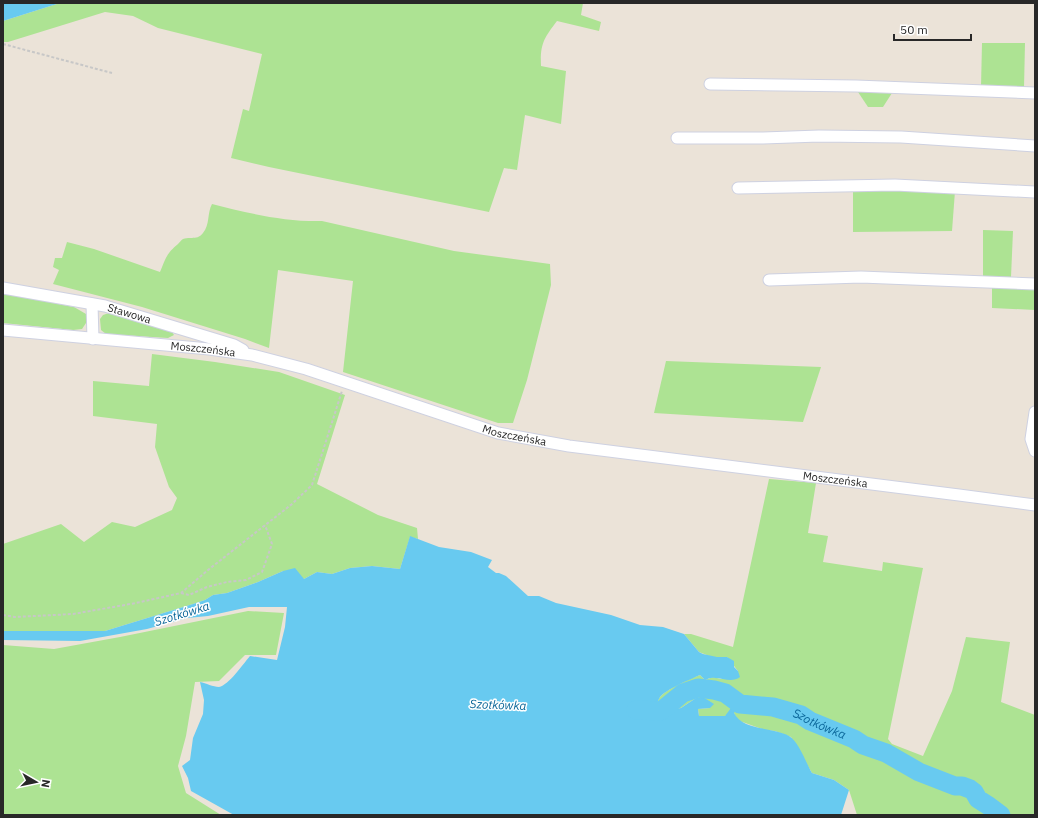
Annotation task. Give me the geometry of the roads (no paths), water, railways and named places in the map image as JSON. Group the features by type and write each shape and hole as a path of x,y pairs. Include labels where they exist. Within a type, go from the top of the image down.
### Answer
{"street":[{"path":"710,84 856,86 1035,93"},
{"path":"677,138 763,138 819,136 901,137 1035,146"},
{"path":"738,188 895,186 1035,192"},
{"path":"769,280 861,277 1035,284"},
{"name":"Stawowa","path":"3,288 105,306 234,345 252,355"},
{"path":"92,304 93,338"},
{"name":"Moszczeńska","path":"3,330 209,349 252,355 306,369 498,433 569,446 1035,505"},
{"path":"1035,412 1031,439 1035,451"}],"water":[{"path":"3,3 60,3 3,21"},
{"path":"410,536 439,547 471,552 492,560 488,567 496,573 506,576 528,596 539,596 556,603 611,615 640,625 663,627 684,634 699,652 703,654 717,657 727,657 734,661 734,667 738,671 740,677 737,679 731,680 712,678 705,680 700,675 667,691 660,697 656,706 661,711 681,708 696,698 703,697 714,704 710,708 698,709 699,716 725,716 731,708 736,709 734,713 738,719 744,723 783,733 789,736 796,743 812,773 834,780 849,790 841,815 234,815 191,791 188,778 182,766 190,760 193,738 203,714 204,700 200,682 217,687 223,685 240,669 250,656 277,660 285,627 287,607 249,607 208,616 187,618 147,629 80,641 3,640 3,631 105,631 205,600 213,595 227,593 283,571 295,568 304,579 317,572 332,574 350,568 372,566 400,569"}],"waterway":[{"name":"Szotkówka","path":"636,710 661,711 683,693 698,688 725,693 740,704 773,707 801,715 810,721 854,739 863,745 886,753 919,772 955,786 962,786 970,789 974,792 978,799 1001,815"}]}
